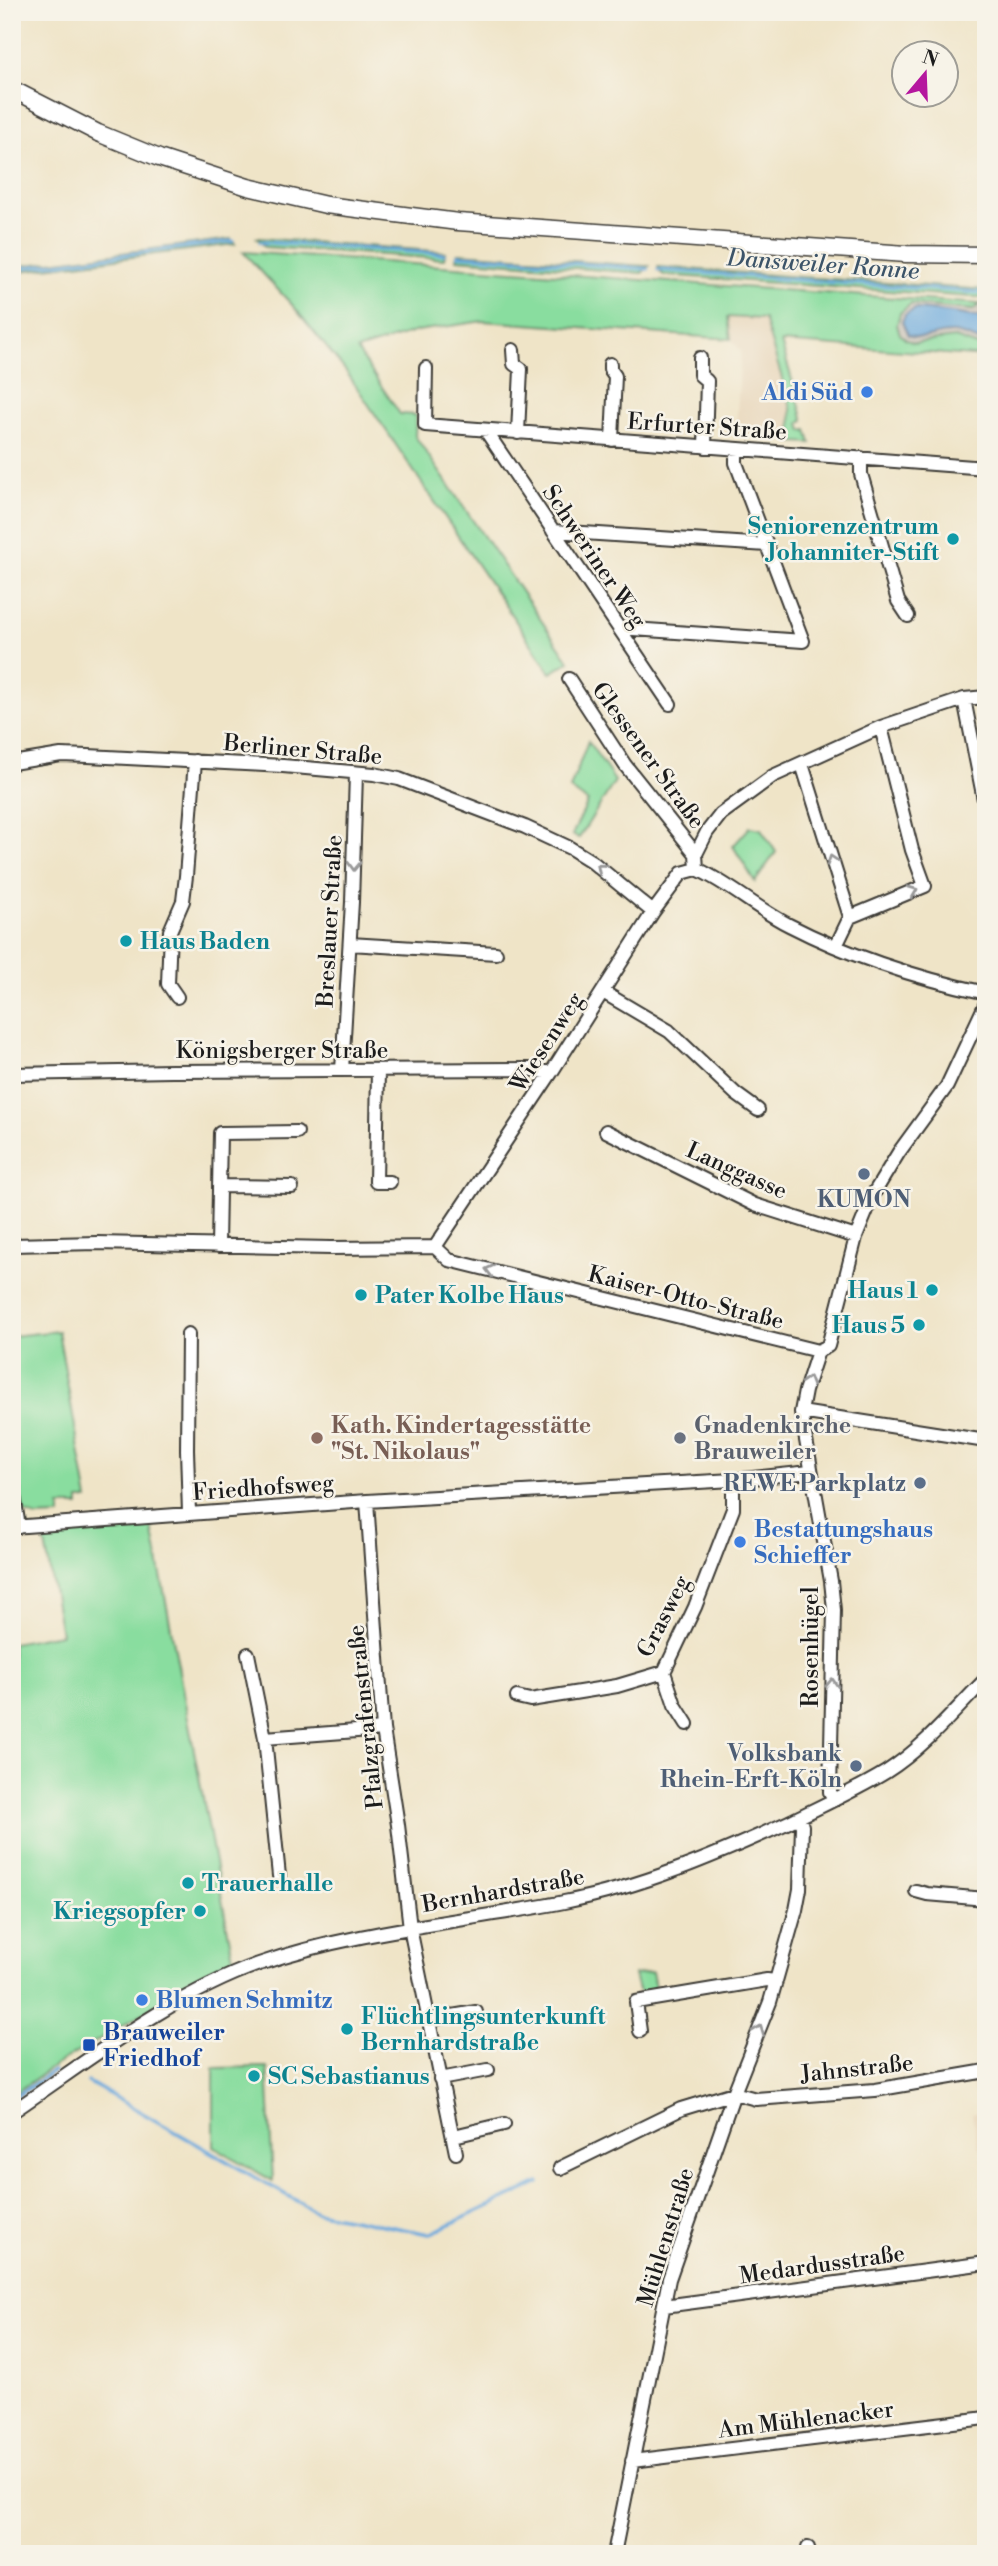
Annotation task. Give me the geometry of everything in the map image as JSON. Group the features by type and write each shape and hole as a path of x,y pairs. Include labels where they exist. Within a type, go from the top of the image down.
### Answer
{"main road":[{"path":"12,89 98,133 170,162 248,187 326,205 485,224 906,254 986,255"}],"street":[{"path":"513,349 514,364 521,369 519,433"},
{"path":"700,358 699,375 707,381 705,447"},
{"path":"610,364 615,376 612,440"},
{"name":"Erfurter Straße","path":"426,368 425,425 986,468"},
{"name":"Schweriner Weg","path":"486,431 670,704"},
{"path":"619,628 803,641 736,463 736,449"},
{"path":"861,458 861,474 898,601 908,616"},
{"path":"553,531 767,545"},
{"name":"Glessener Straße","path":"569,679 625,765 696,854"},
{"path":"986,698 964,699 881,727 773,776 721,814 707,832 696,854 698,869 788,925 887,968 986,993"},
{"path":"964,699 986,810"},
{"path":"836,946 850,917 925,886 912,850 881,727"},
{"name":"Berliner Straße","path":"12,763 61,755 195,761 374,774 399,779 525,827 591,861 653,912"},
{"path":"177,997 168,984 170,931 183,901 195,761"},
{"path":"802,764 850,917"},
{"name":"Breslauer Straße","path":"342,1070 356,774"},
{"name":"Wiesenweg","path":"435,1247 551,1073 653,912 682,873 698,869"},
{"path":"350,944 496,953"},
{"path":"603,992 669,1031 736,1094 758,1110"},
{"path":"986,1003 947,1086 899,1152 874,1193 856,1237 828,1346 818,1352 801,1412 986,1441"},
{"name":"Königsberger Straße","path":"12,1074 529,1069 551,1073"},
{"path":"378,1070 376,1182 390,1182"},
{"name":"Langgasse","path":"606,1131 755,1205 856,1237"},
{"path":"218,1246 220,1133 297,1132"},
{"path":"220,1186 292,1187"},
{"name":"Kaiser-Otto-Straße","path":"12,1245 97,1243 435,1247 449,1260 818,1352"},
{"path":"188,1334 187,1450 190,1513"},
{"name":"Rosenhügel","path":"801,1412 834,1610 831,1792 834,1799"},
{"name":"Friedhofsweg","path":"15,1527 367,1501 733,1480 810,1472"},
{"name":"Grasweg","path":"517,1697 530,1700 617,1686 664,1672 695,1606 733,1508 733,1480"},
{"path":"12,1484 15,1527"},
{"name":"Pfalzgrafenstraße","path":"367,1501 383,1729 410,1928 456,2154"},
{"path":"248,1654 265,1738 279,1876"},
{"path":"664,1672 675,1705 687,1724"},
{"name":"Bernhardstraße","path":"12,2112 136,2029 218,1981 257,1965 354,1937 614,1891 674,1870 799,1817 887,1771 925,1741 986,1679"},
{"path":"265,1738 383,1729"},
{"name":"Mühlenstraße","path":"614,2554 669,2279 776,1981 796,1910 800,1889 802,1826 799,1817"},
{"path":"916,1891 986,1899"},
{"path":"640,2031 636,2002 767,1980 776,1981"},
{"path":"428,2020 475,2012"},
{"path":"440,2079 488,2070"},
{"name":"Jahnstraße","path":"734,2094 756,2099 875,2090 986,2071"},
{"path":"560,2168 681,2109 734,2094"},
{"path":"454,2136 504,2124"},
{"name":"Medardusstraße","path":"664,2306 986,2263"},
{"name":"Am Mühlenacker","path":"632,2461 986,2417"}],"shaded area":[{"path":"915,304 973,310 980,304 986,304 986,349 955,338 915,343 906,340 898,329 898,316 906,306"},
{"path":"727,317 765,319 791,408 792,432 785,432 784,440 748,437 748,429 736,429 741,351 731,339"},
{"path":"986,2082 986,2148 979,2149 972,2114 980,2112 972,2084"}],"green space":[{"path":"257,238 445,252 444,259 265,247"},
{"path":"231,239 235,244 12,272 12,267"},
{"path":"243,252 980,304 973,310 911,304 900,313 897,325 906,340 915,343 955,338 986,349 986,357 781,342 804,421 800,423 802,431 807,430 811,443 792,442 791,408 764,319 728,317 731,339 483,321 417,331 357,350 400,414 416,415 415,436 569,661 551,673 345,370 294,307"},
{"path":"458,253 649,266 642,273 457,259"},
{"path":"658,267 986,290 986,298 664,275"},
{"path":"588,741 615,781 579,838 572,835 588,802 570,789"},
{"path":"750,827 761,829 776,852 755,882 733,846"},
{"path":"58,1331 88,1500 79,1500 79,1506 60,1506 60,1516 36,1517 24,1512 12,1446 12,1336"},
{"path":"151,1522 234,1963 205,1977 54,2066 12,2095 12,1643 61,1634 43,1531"},
{"path":"652,1972 656,1993 643,1995 638,1990 634,1975"},
{"path":"267,2067 273,2181 214,2147 214,2068"}],"water":[{"path":"915,309 986,318 986,343 953,333 925,337 908,335 902,322 905,315"}],"waterway":[{"name":"Dansweiler Ronne","path":"12,269 233,241"},
{"name":"Dansweiler Ronne","path":"260,242 444,254"},
{"name":"Dansweiler Ronne","path":"458,255 648,269"},
{"name":"Dansweiler Ronne","path":"658,270 986,293"},
{"path":"12,2099 54,2071"},
{"path":"88,2082 316,2212 429,2234 539,2183"}],"place":[{"name":"Aldi Süd","path":"867,392"},
{"name":"Seniorenzentrum Johanniter-Stift","path":"953,539"},
{"name":"Haus Baden","path":"126,941"},
{"name":"KUMON","path":"864,1174"},
{"name":"Haus 1","path":"932,1290"},
{"name":"Pater Kolbe Haus","path":"361,1295"},
{"name":"Haus 5","path":"919,1325"},
{"name":"Kath. Kindertagesstätte \"St. Nikolaus\"","path":"317,1438"},
{"name":"Gnadenkirche Brauweiler","path":"680,1438"},
{"name":"REWE Parkplatz","path":"920,1483"},
{"name":"Bestattungshaus Schieffer","path":"740,1542"},
{"name":"Volksbank Rhein-Erft-Köln","path":"856,1766"},
{"name":"Trauerhalle","path":"188,1883"},
{"name":"Kriegsopfer","path":"200,1911"},
{"name":"Blumen Schmitz","path":"142,2000"},
{"name":"Flüchtlingsunterkunft Bernhardstraße","path":"347,2029"},
{"name":"Brauweiler Friedhof","path":"89,2045"},
{"name":"SC Sebastianus","path":"254,2076"}]}
